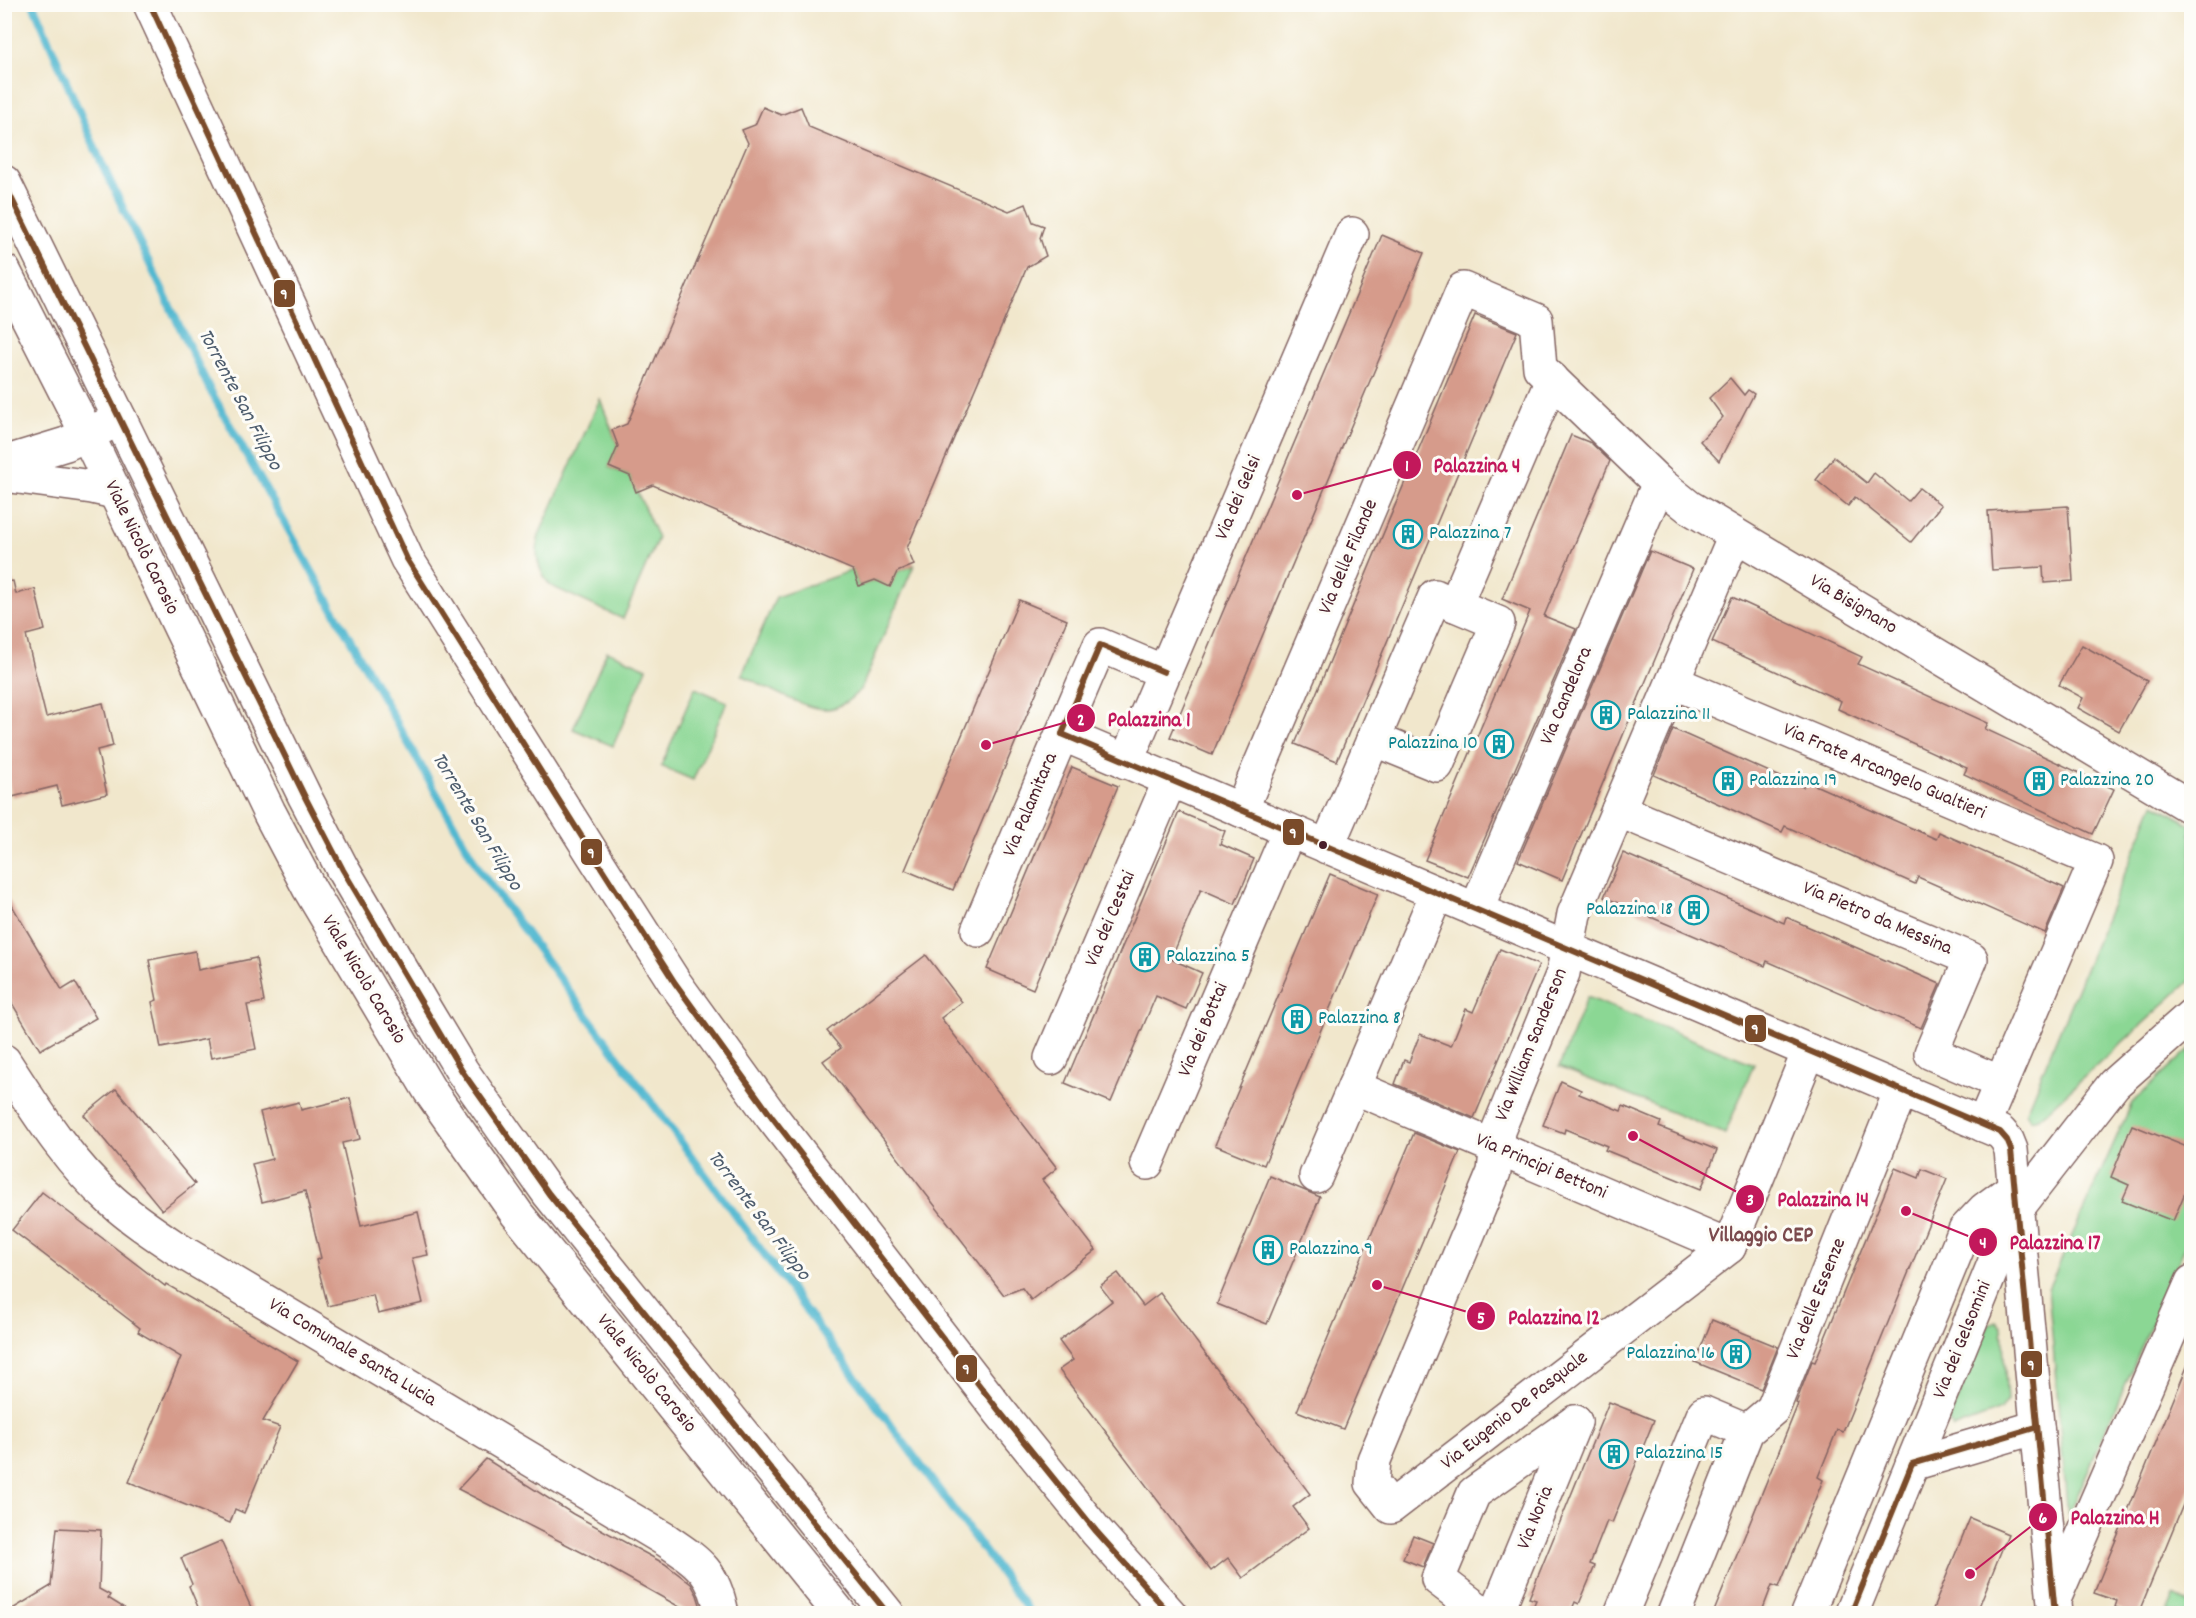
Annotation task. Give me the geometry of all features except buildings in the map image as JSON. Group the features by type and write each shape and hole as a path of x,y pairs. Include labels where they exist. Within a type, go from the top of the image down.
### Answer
{"street":[{"path":"150,4 407,559 592,854 675,983 779,1126 999,1412 1096,1531 1170,1614"},
{"name":"Viale Nicolò Carosio","path":"4,182 305,797 343,870 462,1071 549,1194 888,1614"},
{"name":"Via dei Gelsi","path":"1126,762 1352,234"},
{"name":"Viale Nicolò Carosio","path":"4,271 87,435 268,812 309,888 430,1090 517,1214 840,1614"},
{"name":"Via delle Filande","path":"1241,810 1463,289 1536,320 1546,374"},
{"path":"1455,605 1546,374"},
{"name":"Via Bisignano","path":"1546,374 1659,483 1689,507 2192,808"},
{"path":"4,463 66,444 120,419"},
{"path":"4,475 114,492"},
{"name":"Via Candelora","path":"1476,910 1659,483"},
{"name":"Via William Sanderson","path":"1391,1507 1372,1483 1374,1460 1494,1172 1498,1131 1563,973 1574,914 1735,535"},
{"path":"1327,847 1373,739 1435,596 1498,623 1437,765 1373,739"},
{"name":"Via Palamitara","path":"978,930 1100,645 1164,672"},
{"name":"Via Frate Arcangelo Gualtieri","path":"1673,682 2096,861 2001,1083"},
{"path":"1062,734 2000,1132 2007,1140 2011,1150 2054,1607"},
{"name":"Via dei Cestai","path":"1052,1058 1170,780"},
{"name":"Via Pietro da Messina","path":"1618,810 1971,959 1931,1053 2001,1083"},
{"name":"Via dei Bottai","path":"1147,1163 1289,831"},
{"path":"1316,1176 1437,893"},
{"name":"Via dei Gelsomini","path":"1851,1614 1930,1420 2015,1199 2114,1084 2192,1015"},
{"path":"1729,1247 1809,1051"},
{"name":"Via Comunale Santa Lucia","path":"4,1061 65,1150 110,1199 143,1226 179,1250 690,1556 707,1573 718,1591 722,1614"},
{"path":"1983,1125 2001,1083"},
{"name":"Via Principi Bettoni","path":"1354,1087 1729,1247"},
{"name":"Via delle Essenze","path":"1674,1614 1747,1431 1773,1409 1901,1090"},
{"name":"Via dei Gelsomini","path":"1807,1614 1965,1230 1985,1209 2015,1199"},
{"name":"Via Eugenio De Pasquale","path":"1391,1507 1729,1247"},
{"path":"2054,1607 2192,1282"},
{"path":"1893,1406 1930,1420"},
{"path":"1621,1614 1704,1413 1747,1431"},
{"name":"Via Noria","path":"1484,1614 1438,1579 1474,1493 1575,1422 1496,1614"},
{"path":"1912,1464 2037,1427"}],"green space":[{"path":"600,399 618,446 609,467 630,476 658,538 623,619 551,586 540,568 537,556 539,535"},
{"path":"914,565 861,689 845,703 830,709 817,708 783,696 742,675 776,597 853,570 859,586 875,580 890,586 897,572"},
{"path":"607,651 647,668 613,746 573,729"},
{"path":"695,688 727,702 693,780 661,766"},
{"path":"2154,803 2191,825 2191,980 2039,1118 2030,1120 2026,1112"},
{"path":"1587,997 1754,1064 1725,1134 1559,1067"},
{"path":"2191,1048 2191,1241 2188,1240 2068,1517 2048,1289 2132,1103"},
{"path":"1996,1321 2002,1328 2007,1401 2001,1410 1953,1428 1948,1421 1989,1324"},
{"path":"2174,1596 2191,1604 2191,1613 2167,1613"}],"waterway":[{"name":"Torrente San Filippo","path":"33,4 101,162 209,388 480,871 1031,1614"}],"transit line":[{"name":"9","path":"150,4 407,559 592,853 675,983 772,1117 1000,1412 1096,1531 1170,1614"},
{"name":"9","path":"4,183 305,797 343,870 462,1071 549,1194 888,1614"},
{"name":"9","path":"1062,734 1100,645 1164,672"},
{"name":"9","path":"1062,734 2000,1132 2007,1140 2011,1150 2055,1614"},
{"name":"9","path":"1851,1614 1912,1464 2037,1427"}],"place":[{"name":"Palazzina 4","path":"1297,495"},
{"name":"Palazzina 7","path":"1408,534"},
{"name":"Palazzina 11","path":"1606,715"},
{"name":"Palazzina 10","path":"1499,744"},
{"name":"Palazzina 1","path":"986,745"},
{"name":"Palazzina 19","path":"1728,781"},
{"name":"Palazzina 20","path":"2039,781"},
{"name":"Palazzina 18","path":"1694,910"},
{"name":"Palazzina 5","path":"1145,957"},
{"name":"Palazzina 8","path":"1297,1019"},
{"name":"Palazzina 14","path":"1633,1136"},
{"name":"Palazzina 17","path":"1906,1211"},
{"name":"Palazzina 9","path":"1268,1250"},
{"name":"Palazzina 12","path":"1377,1285"},
{"name":"Palazzina 16","path":"1736,1354"},
{"name":"Palazzina 15","path":"1614,1454"},
{"name":"Palazzina H","path":"1970,1574"}],"district":[{"name":"Villaggio CEP","path":"1761,1236"}]}
